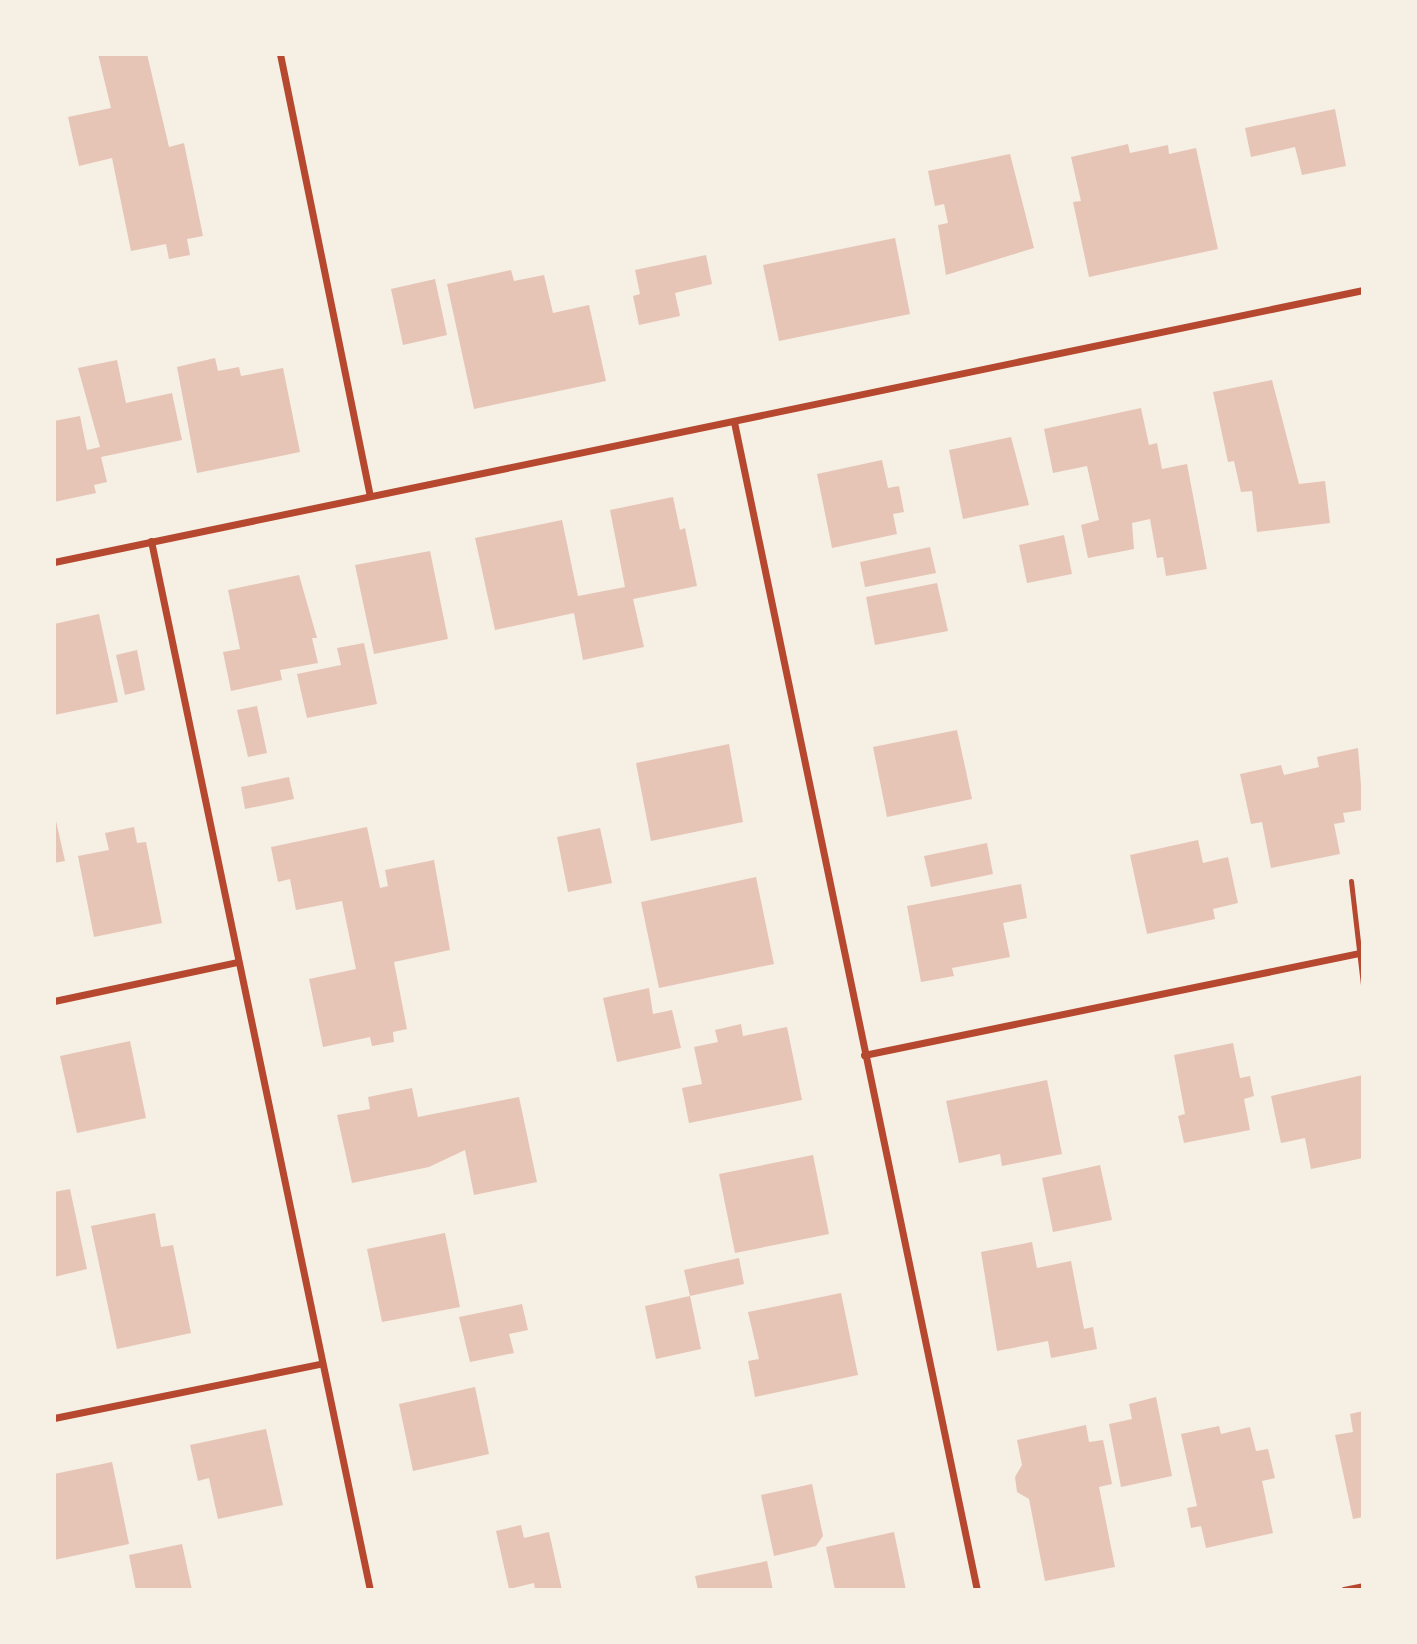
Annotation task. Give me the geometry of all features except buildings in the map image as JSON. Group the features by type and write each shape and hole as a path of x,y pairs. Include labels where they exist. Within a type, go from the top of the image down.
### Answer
{"street":[{"path":"279,54 370,496"},
{"path":"54,562 1363,290"},
{"path":"734,422 977,1590"},
{"path":"151,541 319,1364 370,1590"},
{"path":"864,1055 1359,953"},
{"path":"54,1000 238,962"},
{"path":"54,1418 319,1364"},
{"path":"1344,1590 1363,1586"}],"lane":[{"path":"1351,881 1363,985"}]}
